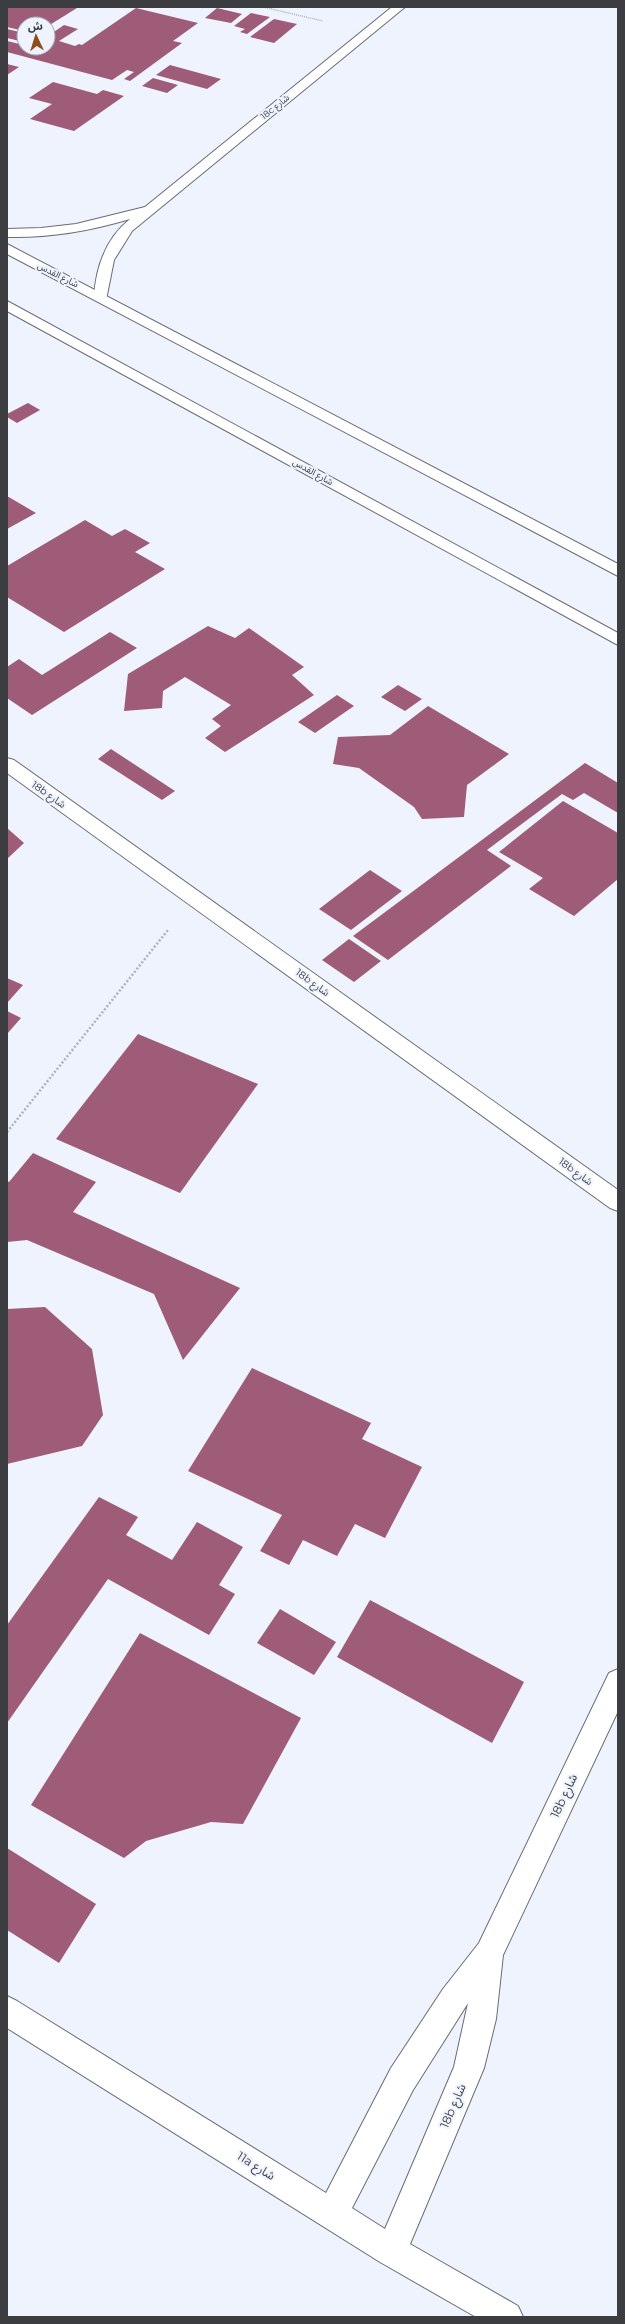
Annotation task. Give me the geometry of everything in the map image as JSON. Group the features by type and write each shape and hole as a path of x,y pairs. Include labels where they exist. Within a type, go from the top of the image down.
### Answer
{"street":[{"name":"18c شارع","path":"101,297 102,274 111,250 128,228 151,207 398,7"},
{"name":"18c شارع","path":"7,233 68,230 112,221 151,207"},
{"name":"شارع القدس","path":"7,248 618,571"},
{"name":"شارع القدس","path":"7,305 618,640"},
{"name":"18b شارع","path":"7,764 618,1202"},
{"name":"18b شارع","path":"332,2214 402,2079 453,1998 489,1953 618,1682"},
{"name":"18b شارع","path":"391,2252 469,2068 481,2019 489,1953"},
{"name":"11a شارع","path":"7,2011 391,2252 507,2317"}],"path":[{"path":"263,7 368,32"},
{"path":"7,1132 194,897"}],"building":[{"path":"7,7 77,8 56,21 56,16 16,16 16,29 7,27"},
{"path":"136,8 198,23 173,41 182,43 130,81 124,79 134,72 127,70 112,80 22,56 56,56 56,30 64,25 78,29 59,41 75,46 79,44 82,45"},
{"path":"217,8 242,14 231,23 205,18"},
{"path":"251,13 270,17 247,34 240,32 245,29 234,26"},
{"path":"274,19 297,24 274,43 250,37"},
{"path":"7,29 16,31 16,40 7,38"},
{"path":"7,41 16,43 16,54 7,52"},
{"path":"7,64 19,67 7,75"},
{"path":"170,65 221,79 207,89 156,75"},
{"path":"153,78 178,85 167,93 142,86"},
{"path":"53,82 97,94 103,90 124,96 74,131 30,119 52,104 29,98"},
{"path":"28,403 40,410 17,423 7,417 7,414"},
{"path":"7,496 36,513 7,529"},
{"path":"85,520 112,536 125,529 150,543 135,552 165,569 64,632 7,597 7,566"},
{"path":"208,626 235,638 249,628 304,667 292,675 314,695 225,752 205,738 221,726 212,719 231,705 185,677 163,691 162,708 124,711 128,674"},
{"path":"110,632 137,648 32,715 7,698 7,667 19,659 42,675"},
{"path":"398,685 422,699 405,711 381,697"},
{"path":"337,695 354,706 315,733 298,722"},
{"path":"428,706 509,754 467,785 464,817 422,819 414,807 359,768 333,764 338,737 390,735"},
{"path":"111,749 175,791 162,800 98,759"},
{"path":"585,763 618,783 618,813 584,793 573,800 562,794 487,850 511,866 388,960 353,936"},
{"path":"563,801 618,833 618,879 574,916 529,889 543,878 499,852"},
{"path":"7,828 24,843 7,859"},
{"path":"370,870 402,891 351,930 319,909"},
{"path":"349,939 381,961 354,982 322,960"},
{"path":"7,978 23,985 7,1003"},
{"path":"7,1011 21,1018 7,1034"},
{"path":"138,1034 258,1084 180,1193 56,1139"},
{"path":"33,1153 96,1182 73,1212 240,1288 183,1360 154,1294 27,1240 7,1242 7,1181 9,1182"},
{"path":"45,1307 92,1349 103,1415 82,1446 7,1464 7,1309"},
{"path":"252,1368 371,1423 362,1439 422,1467 385,1538 355,1524 337,1556 303,1540 289,1565 260,1551 282,1515 188,1471"},
{"path":"99,1497 138,1517 126,1535 172,1560 197,1522 243,1547 219,1585 235,1594 209,1635 108,1579 7,1723 7,1625"},
{"path":"370,1600 524,1682 492,1743 337,1657"},
{"path":"280,1609 336,1642 314,1675 257,1643"},
{"path":"140,1633 301,1718 243,1824 211,1822 146,1841 124,1858 31,1805"},
{"path":"7,1848 96,1904 59,1963 7,1930"}]}
